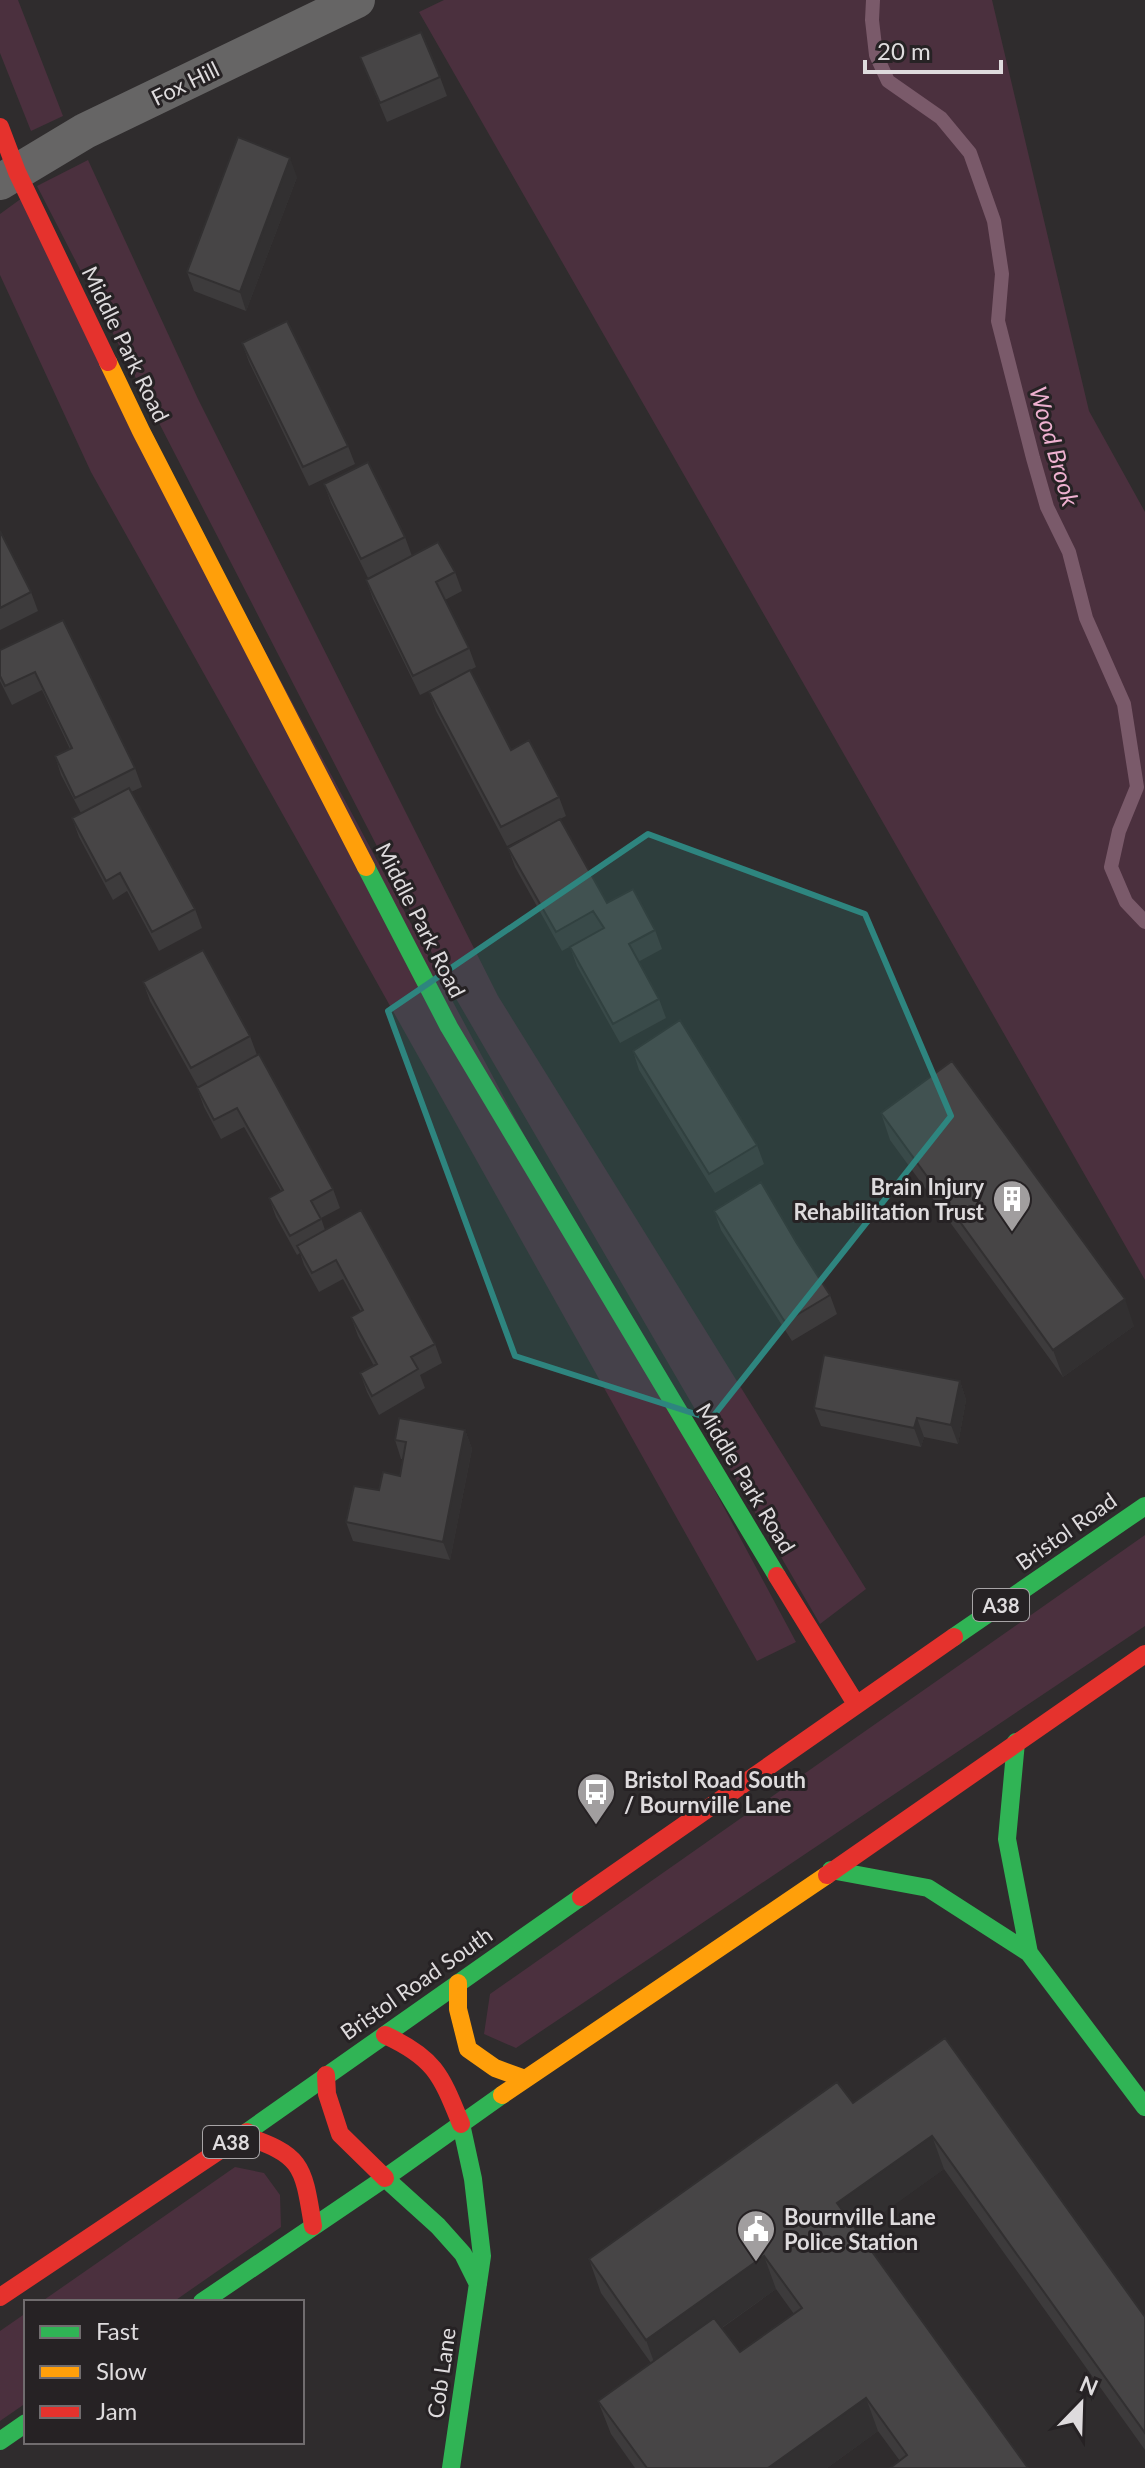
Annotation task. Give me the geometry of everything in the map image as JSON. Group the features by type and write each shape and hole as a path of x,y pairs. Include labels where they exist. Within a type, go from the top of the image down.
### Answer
{"main road":[{"name":"Middle Park Road","path":"0,127 8,177 449,1027 856,1704"},
{"name":"Bristol Road","path":"856,1704 1145,1506"},
{"path":"205,2300 1145,1654"},
{"name":"Bristol Road South","path":"3,2287 242,2135 856,1704"},
{"path":"1016,1742 1007,1839 1029,1953"},
{"path":"831,1870 928,1888 1029,1953 1145,2107"},
{"path":"458,1983 458,2009 468,2049 495,2068 525,2079"},
{"path":"385,2035 413,2047 437,2068 461,2124"},
{"path":"326,2075 327,2094 340,2134 438,2226 463,2254 478,2284"},
{"name":"Cob Lane","path":"451,2468 482,2256 473,2179 461,2124"},
{"path":"242,2135 273,2146 296,2161 313,2226"},
{"path":"0,2441 24,2424"}],"street":[{"name":"Fox Hill","path":"8,177 85,131 357,0"}],"highlighted area":[{"path":"648,834 865,914 951,1116 711,1419 515,1356 388,1011"}],"shaded area":[{"path":"0,0 18,0 63,116 31,131 0,53"},
{"path":"444,0 992,0 1089,411 1145,512 1145,1280 419,12"},
{"path":"88,160 198,399 498,996 866,1589 820,1624 451,990 37,186"},
{"path":"22,198 796,1642 757,1661 91,472 0,275 0,214"},
{"path":"1145,1535 1145,1626 516,2048 484,2034 490,1994"},
{"path":"235,2167 264,2173 280,2195 281,2227 176,2300 44,2300"},
{"path":"24,2314 24,2404 0,2421 0,2331"}],"building":[{"path":"421,32 440,77 380,103 360,57"},
{"path":"238,137 290,158 240,292 187,272"},
{"path":"287,321 348,446 303,467 242,343"},
{"path":"368,462 405,537 361,559 324,484"},
{"path":"0,531 31,592 0,608"},
{"path":"438,542 455,572 436,582 469,648 413,676 366,580"},
{"path":"63,620 135,768 75,798 55,756 72,748 35,672 5,686 0,676 0,650"},
{"path":"470,670 511,750 529,740 559,797 501,827 429,692"},
{"path":"129,788 195,909 152,932 120,873 106,881 72,818"},
{"path":"560,819 607,903 633,889 655,930 629,944 659,999 613,1024 570,947 604,928 593,911 556,932 508,848"},
{"path":"203,950 250,1036 191,1068 143,982"},
{"path":"680,1020 757,1145 709,1174 633,1051"},
{"path":"259,1054 333,1189 311,1201 321,1219 290,1236 269,1198 283,1190 237,1108 214,1120 197,1088"},
{"name":"Brain Injury Rehabilitation Trust","path":"952,1061 1125,1299 1053,1350 881,1113"},
{"path":"761,1182 830,1295 785,1322 714,1211"},
{"path":"361,1210 435,1344 411,1357 418,1369 372,1396 360,1373 377,1364 351,1317 363,1310 336,1260 312,1273 297,1246"},
{"path":"824,1355 960,1381 951,1425 917,1418 914,1428 814,1408"},
{"path":"399,1418 465,1430 443,1542 346,1522 354,1486 379,1490 383,1472 400,1476 406,1442 395,1440"},
{"name":"Bournville Lane Police Station","path":"945,2038 1145,2317 1145,2433 932,2136 837,2203 1028,2468 890,2468 907,2455 866,2398 768,2468 647,2468 598,2401 714,2318 740,2352 802,2308 764,2256 646,2340 589,2259 837,2082 853,2103"}],"waterway":[{"name":"Wood Brook","path":"873,0 876,55 888,81 941,118 970,153 994,221 1002,274 998,321 1033,458 1047,507 1069,552 1086,618 1124,704 1137,787 1119,831 1111,867 1126,902 1145,922"}],"traffic: fast":[{"path":"366,867 449,1027 777,1576"},
{"path":"954,1637 1145,1506"},
{"path":"1016,1742 1007,1839 1029,1953"},
{"path":"831,1870 928,1888 1029,1953 1145,2107"},
{"path":"247,2132 581,1897"},
{"path":"205,2300 502,2095"},
{"path":"451,2468 482,2256 473,2179 461,2124"},
{"path":"385,2178 438,2226 463,2254 478,2284"},
{"path":"0,2441 24,2424"}],"traffic: slow":[{"path":"108,362 366,867"},
{"path":"502,2095 827,1875"},
{"path":"458,1983 458,2009 468,2049 495,2068 525,2079"}],"traffic: jam":[{"path":"0,127 17,172 108,362"},
{"path":"777,1576 856,1704"},
{"path":"581,1897 954,1637"},
{"path":"827,1875 1145,1654"},
{"path":"385,2035 426,2060 441,2080 461,2124"},
{"path":"326,2075 327,2094 340,2134 385,2178"},
{"path":"0,2297 247,2132"},
{"path":"242,2135 277,2149 297,2165 306,2189 313,2226"}],"place":[{"name":"Brain Injury Rehabilitation Trust","path":"1012,1233"},
{"name":"Bristol Road South / Bournville Lane","path":"596,1826"},
{"name":"Bournville Lane Police Station","path":"756,2263"}]}
